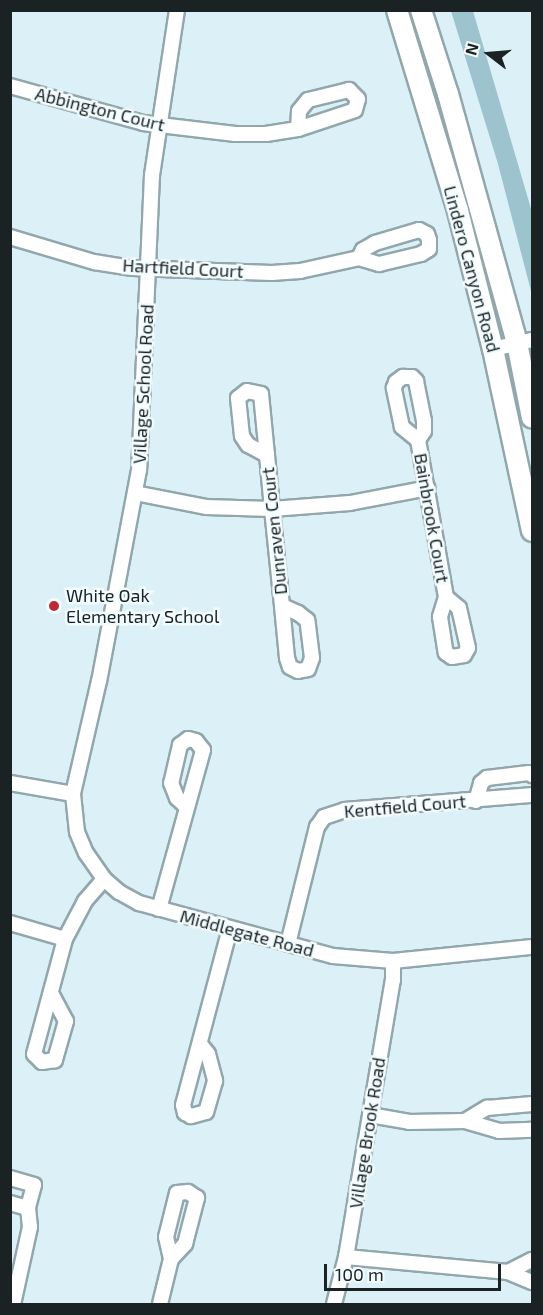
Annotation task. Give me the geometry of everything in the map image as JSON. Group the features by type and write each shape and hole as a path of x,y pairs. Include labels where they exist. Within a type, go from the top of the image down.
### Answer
{"street":[{"name":"Village School Road","path":"83,753 135,493 141,442 152,176 177,10"},
{"name":"Lindero Canyon Road","path":"397,10 458,211 493,349 532,531"},
{"name":"Lindero Canyon Road","path":"422,10 525,341 532,418"},
{"name":"Abbington Court","path":"10,86 94,111 158,126 235,134 266,134 298,129"},
{"name":"Hartfield Court","path":"10,237 94,262 149,268 272,273 300,270 359,258"},
{"path":"493,349 525,341"},
{"name":"Bainbrook Court","path":"418,440 446,597"},
{"name":"Dunraven Court","path":"267,455 282,606"},
{"path":"135,493 206,507 272,508 350,503 428,488"},
{"name":"Middlegate Road","path":"83,753 73,794 77,832 86,853 104,879 119,892 159,909 333,956 393,961 532,947"},
{"name":"Kentfield Court","path":"476,801 482,783 487,778 529,773 532,775"},
{"path":"10,783 73,794"},
{"name":"Kentfield Court","path":"288,944 317,827 324,817 345,810 532,795"},
{"path":"159,909 187,807"},
{"path":"51,993 65,939 85,901 104,879"},
{"path":"10,923 65,939"},
{"path":"200,1044 230,928"},
{"name":"Village Brook Road","path":"334,1305 346,1257 393,961"},
{"path":"465,1121 487,1108 532,1104"},
{"path":"370,1115 433,1123 465,1121 499,1131 532,1130"},
{"path":"10,1178 34,1185 28,1208 30,1227 13,1305"},
{"path":"10,1203 28,1208"},
{"path":"346,1257 508,1272 532,1282"},
{"path":"160,1305 171,1259"},
{"path":"508,1272 532,1260"}],"water":[{"path":"451,11 473,11 532,212 532,295 498,164"}],"place":[{"name":"White Oak Elementary School","path":"54,606"}]}
